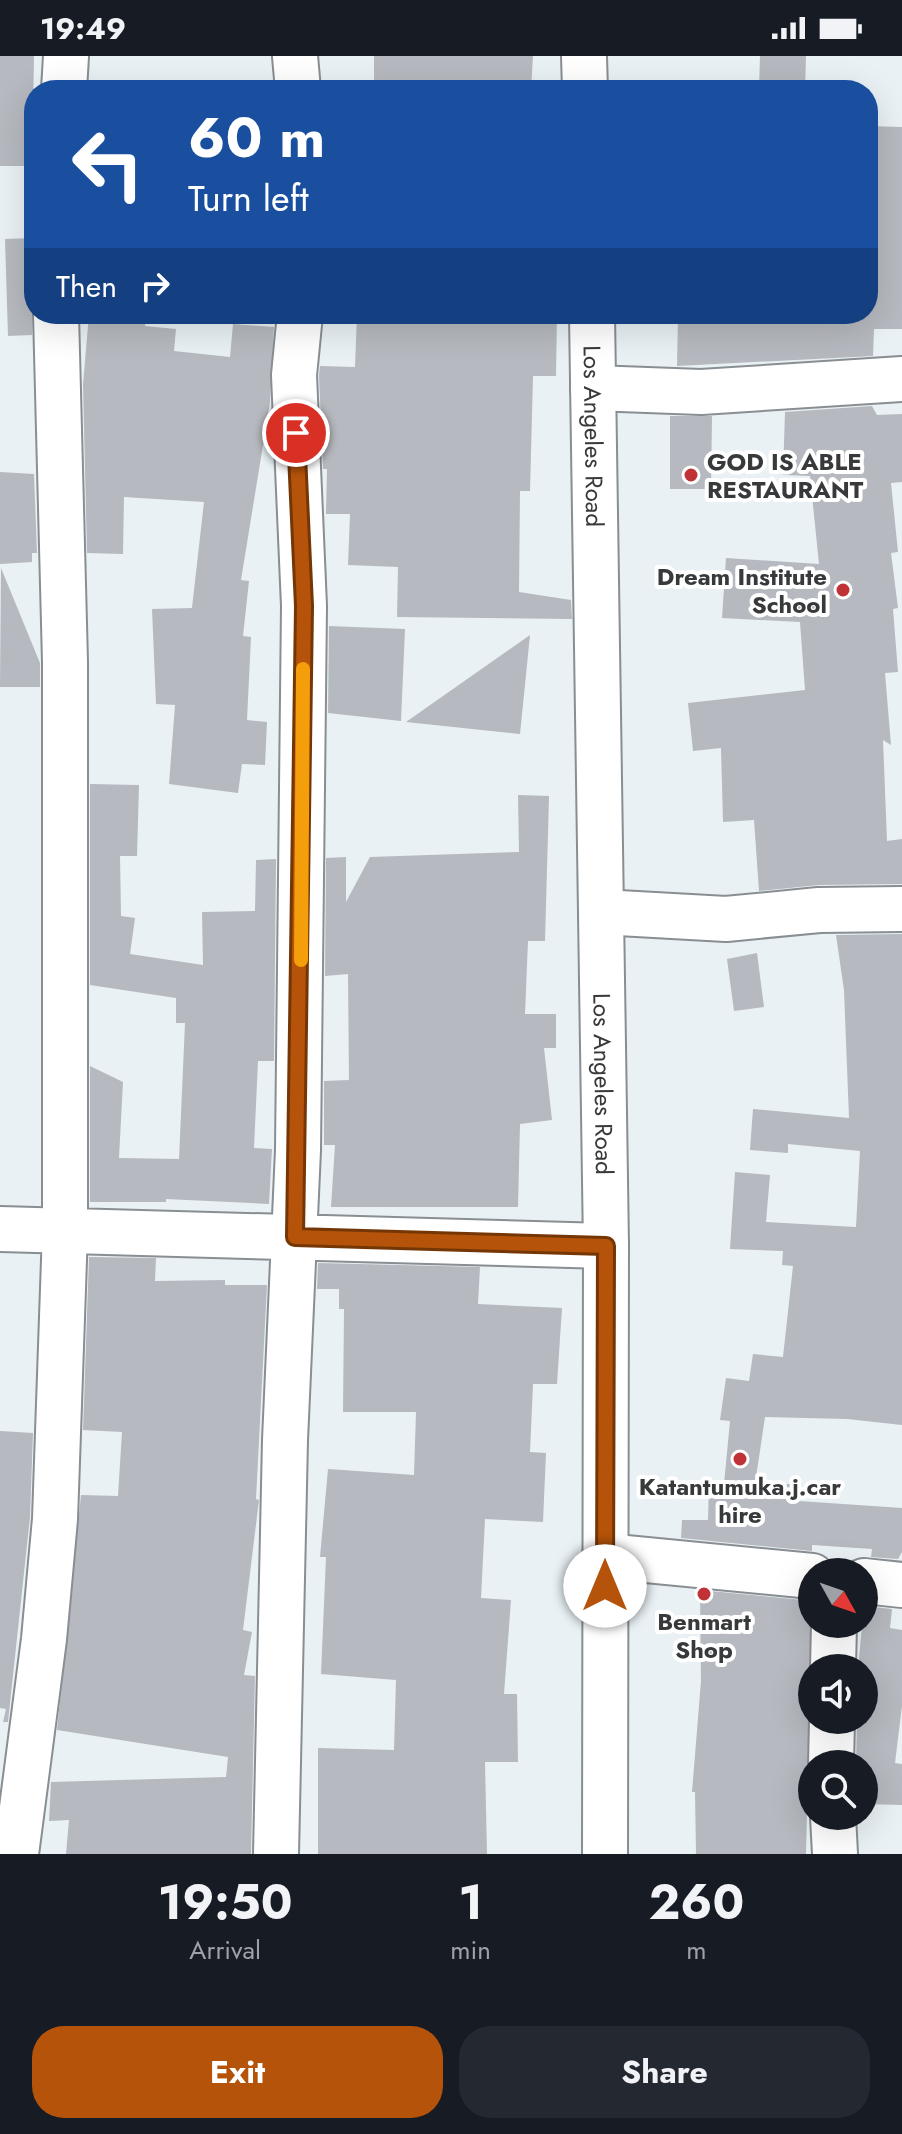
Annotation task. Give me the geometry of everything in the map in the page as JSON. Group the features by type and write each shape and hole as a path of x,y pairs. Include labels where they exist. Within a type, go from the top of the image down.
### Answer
{"street":[{"path":"65,80 66,56"},
{"path":"295,56 297,80"},
{"path":"584,56 585,80"},
{"path":"16,1854 44,1639 55,1519 65,1231 65,662 56,324"},
{"path":"276,1854 285,1440 295,1237 304,606 294,375 299,324"},
{"name":"Los Angeles Road","path":"592,324 606,1246 605,1854"},
{"path":"593,388 701,392 902,379"},
{"path":"601,912 726,919 819,910 902,909"},
{"path":"0,1229 606,1246"},
{"path":"605,1556 798,1575"},
{"path":"878,1582 902,1585"},
{"path":"834,1830 835,1854"}],"building":[{"path":"0,56 34,56 34,80 24,80 24,166 0,166"},
{"path":"374,56 533,56 532,80 374,80"},
{"path":"760,56 806,56 805,80 759,80"},
{"path":"878,126 902,127 902,329 874,329 873,356 677,366 678,324 878,324"},
{"path":"24,238 24,324 32,324 32,335 8,336 5,239"},
{"path":"88,324 145,324 176,329 174,351 230,357 233,324 274,327 270,402 241,580 249,581 243,636 251,637 247,720 267,722 265,765 242,764 238,793 169,784 175,705 156,704 152,609 192,608 204,502 124,497 123,554 87,553 83,384"},
{"path":"357,324 557,324 556,376 533,376 530,491 520,491 519,592 571,600 572,619 397,617 398,567 348,565 350,514 326,514 327,469 323,469 319,376 320,366 355,367"},
{"path":"872,406 877,415 902,414 902,482 891,483 898,552 891,553 898,608 893,609 898,672 885,673 891,745 883,740 887,841 902,839 902,884 819,885 759,891 754,820 723,822 721,748 693,751 688,703 805,690 800,622 722,618 726,558 819,564 810,476 783,475 785,412"},
{"path":"670,416 712,416 711,489 670,489"},
{"path":"0,472 34,474 37,553 32,553 32,562 0,564"},
{"path":"1,568 40,663 40,687 0,687"},
{"path":"329,626 405,629 401,721 328,713"},
{"path":"530,635 520,734 406,722"},
{"path":"90,784 139,785 137,856 120,856 121,916 135,918 130,954 203,965 202,912 255,911 256,860 276,859 274,1061 258,1061 254,1148 272,1149 269,1204 166,1199 166,1202 90,1202 90,1066 123,1082 119,1158 179,1159 185,1023 176,1023 176,998 90,985"},
{"path":"518,795 549,796 545,941 528,941 525,1014 556,1014 556,1048 544,1048 552,1120 520,1124 518,1207 331,1207 335,1145 324,1145 324,1081 349,1080 348,974 325,976 326,858 346,857 346,902 370,857 519,852"},
{"path":"902,934 902,1425 847,1419 765,1417 755,1484 799,1484 799,1501 902,1508 902,1552 898,1559 871,1557 872,1549 812,1545 812,1551 681,1538 682,1520 708,1520 709,1484 724,1484 730,1421 720,1420 726,1378 749,1381 753,1354 783,1357 793,1266 782,1265 783,1251 730,1249 735,1172 770,1175 766,1222 856,1227 860,1151 788,1144 788,1153 750,1150 753,1109 849,1118 844,990 836,935"},
{"path":"757,953 764,1007 734,1011 727,959"},
{"path":"89,1257 156,1258 155,1281 225,1280 225,1285 267,1285 256,1499 259,1500 243,1630 252,1632 244,1675 255,1676 251,1854 66,1854 69,1820 49,1821 51,1782 226,1777 228,1757 57,1730 81,1495 118,1496 122,1432 83,1430"},
{"path":"318,1263 480,1267 478,1304 562,1308 557,1384 533,1384 530,1452 546,1453 543,1522 485,1519 481,1598 511,1600 504,1694 517,1694 518,1762 485,1762 487,1854 318,1854 318,1748 394,1750 396,1680 321,1674 326,1557 320,1557 328,1469 414,1475 416,1412 343,1412 344,1309 339,1309 339,1289 317,1289"},
{"path":"0,1431 33,1433 30,1517 8,1722 3,1722 6,1709 0,1708"},
{"path":"700,1590 798,1600 798,1638 811,1638 811,1654 798,1654 798,1734 809,1734 808,1750 798,1750 798,1830 807,1830 806,1854 696,1854 695,1792 692,1792 701,1681"},
{"path":"878,1608 892,1609 890,1628 902,1630 902,1706 895,1763 902,1764 902,1805 878,1804 878,1750 856,1750 857,1734 878,1734 878,1654 859,1654 861,1638 878,1638"}],"slow traffic":[{"path":"301,960 303,669"}],"place":[{"name":"GOD IS ABLE RESTAURANT","path":"691,475"},
{"name":"Dream Institute School","path":"843,590"},
{"name":"Katantumuka.j.car hire","path":"740,1459"},
{"name":"Benmart Shop","path":"704,1594"}],"route":[{"path":"296,433 304,606 295,1237 606,1246 605,1586"}]}
